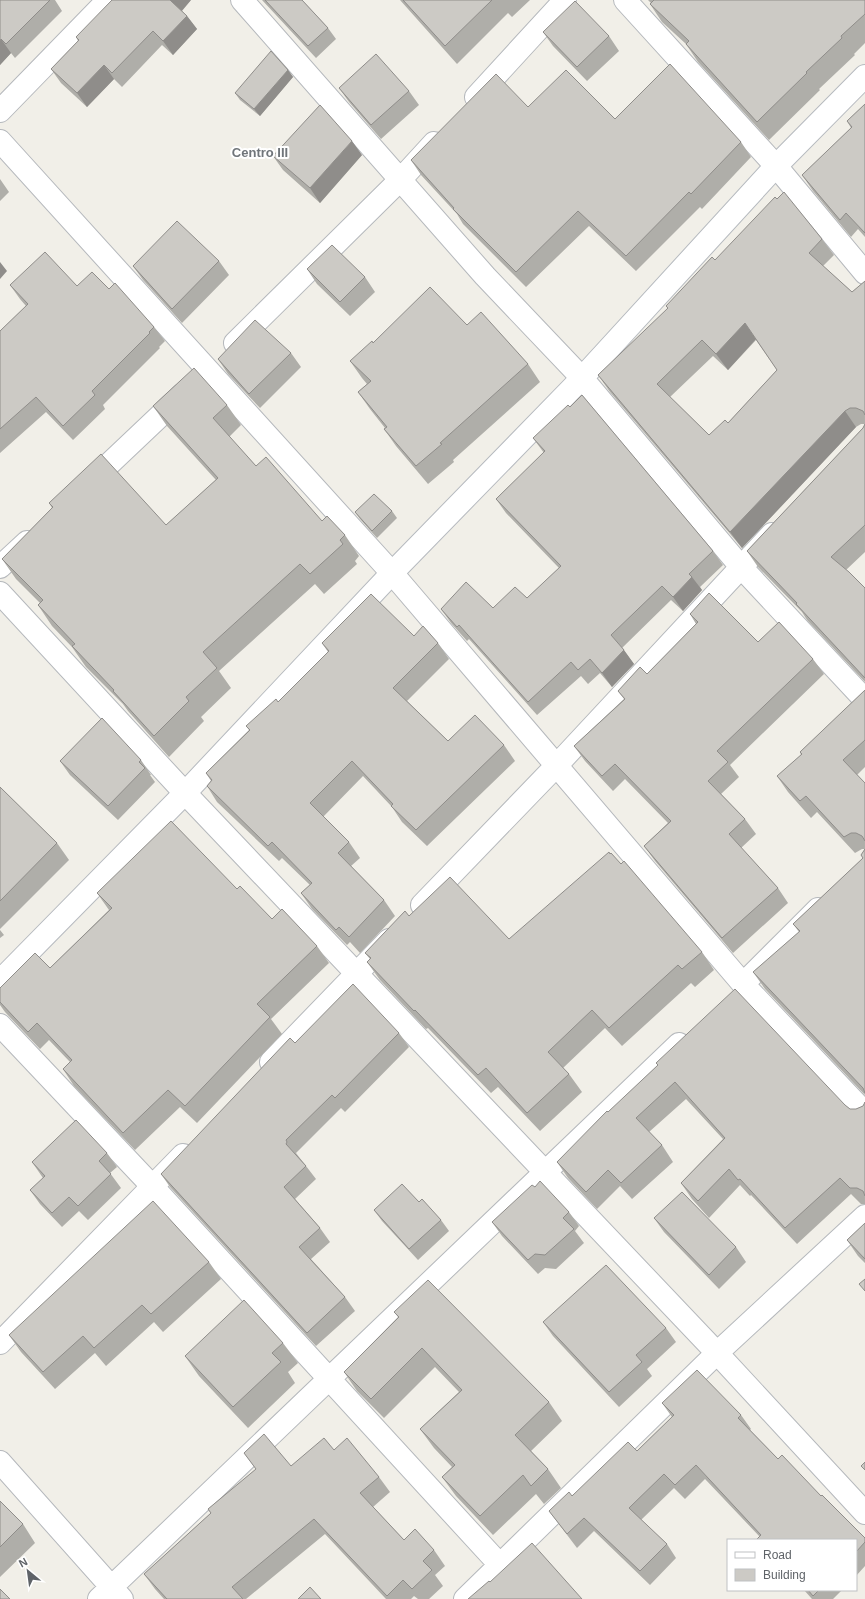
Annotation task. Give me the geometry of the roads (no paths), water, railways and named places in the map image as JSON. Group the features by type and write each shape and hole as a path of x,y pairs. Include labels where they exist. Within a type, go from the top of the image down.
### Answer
{"street":[{"path":"0,111 108,0"},
{"path":"242,0 401,178 485,276 582,378 741,567 865,700"},
{"path":"464,109 565,0"},
{"path":"625,0 776,166 865,273"},
{"path":"0,981 185,793 392,573 582,378 776,166 865,76"},
{"path":"75,496 207,371 401,178 449,127"},
{"path":"0,141 207,371 392,573 743,984 865,1113"},
{"path":"257,1077 557,765 784,521"},
{"path":"0,567 40,529"},
{"path":"0,593 185,793 717,1353 865,1513"},
{"path":"726,1000 832,894"},
{"path":"0,1025 153,1187 500,1565"},
{"path":"0,1462 111,1595 329,1380 544,1172 692,1032"},
{"path":"0,1343 197,1141"},
{"path":"465,1599 717,1353 865,1216"}],"district":[{"name":"Centro III","path":"260,152"}]}
